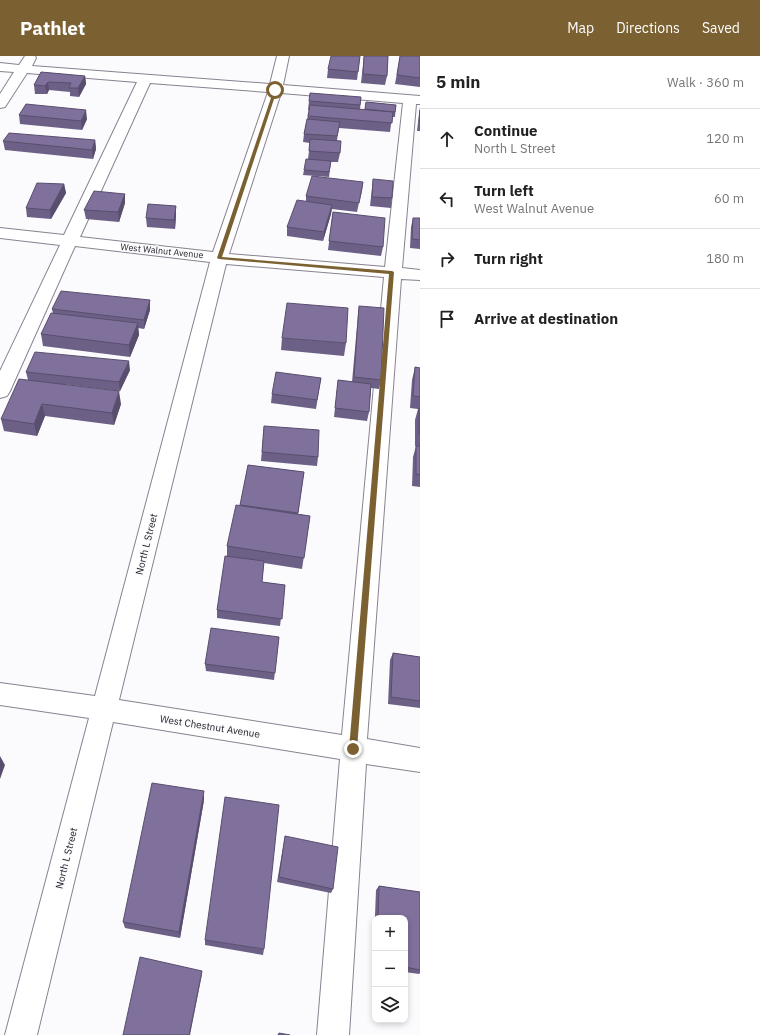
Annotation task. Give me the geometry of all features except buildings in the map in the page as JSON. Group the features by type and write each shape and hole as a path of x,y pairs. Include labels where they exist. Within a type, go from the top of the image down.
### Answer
{"street":[{"path":"0,104 32,56"},
{"name":"North L Street","path":"21,1035 219,258 275,90 283,56"},
{"path":"0,67 415,100 392,272 353,749 333,1035"},
{"path":"0,391 145,79"},
{"name":"West Walnut Avenue","path":"0,233 219,258 420,275"},
{"name":"West Chestnut Avenue","path":"0,694 104,709 420,760"}],"route":[{"path":"275,90 219,258 392,272 353,749"}]}
